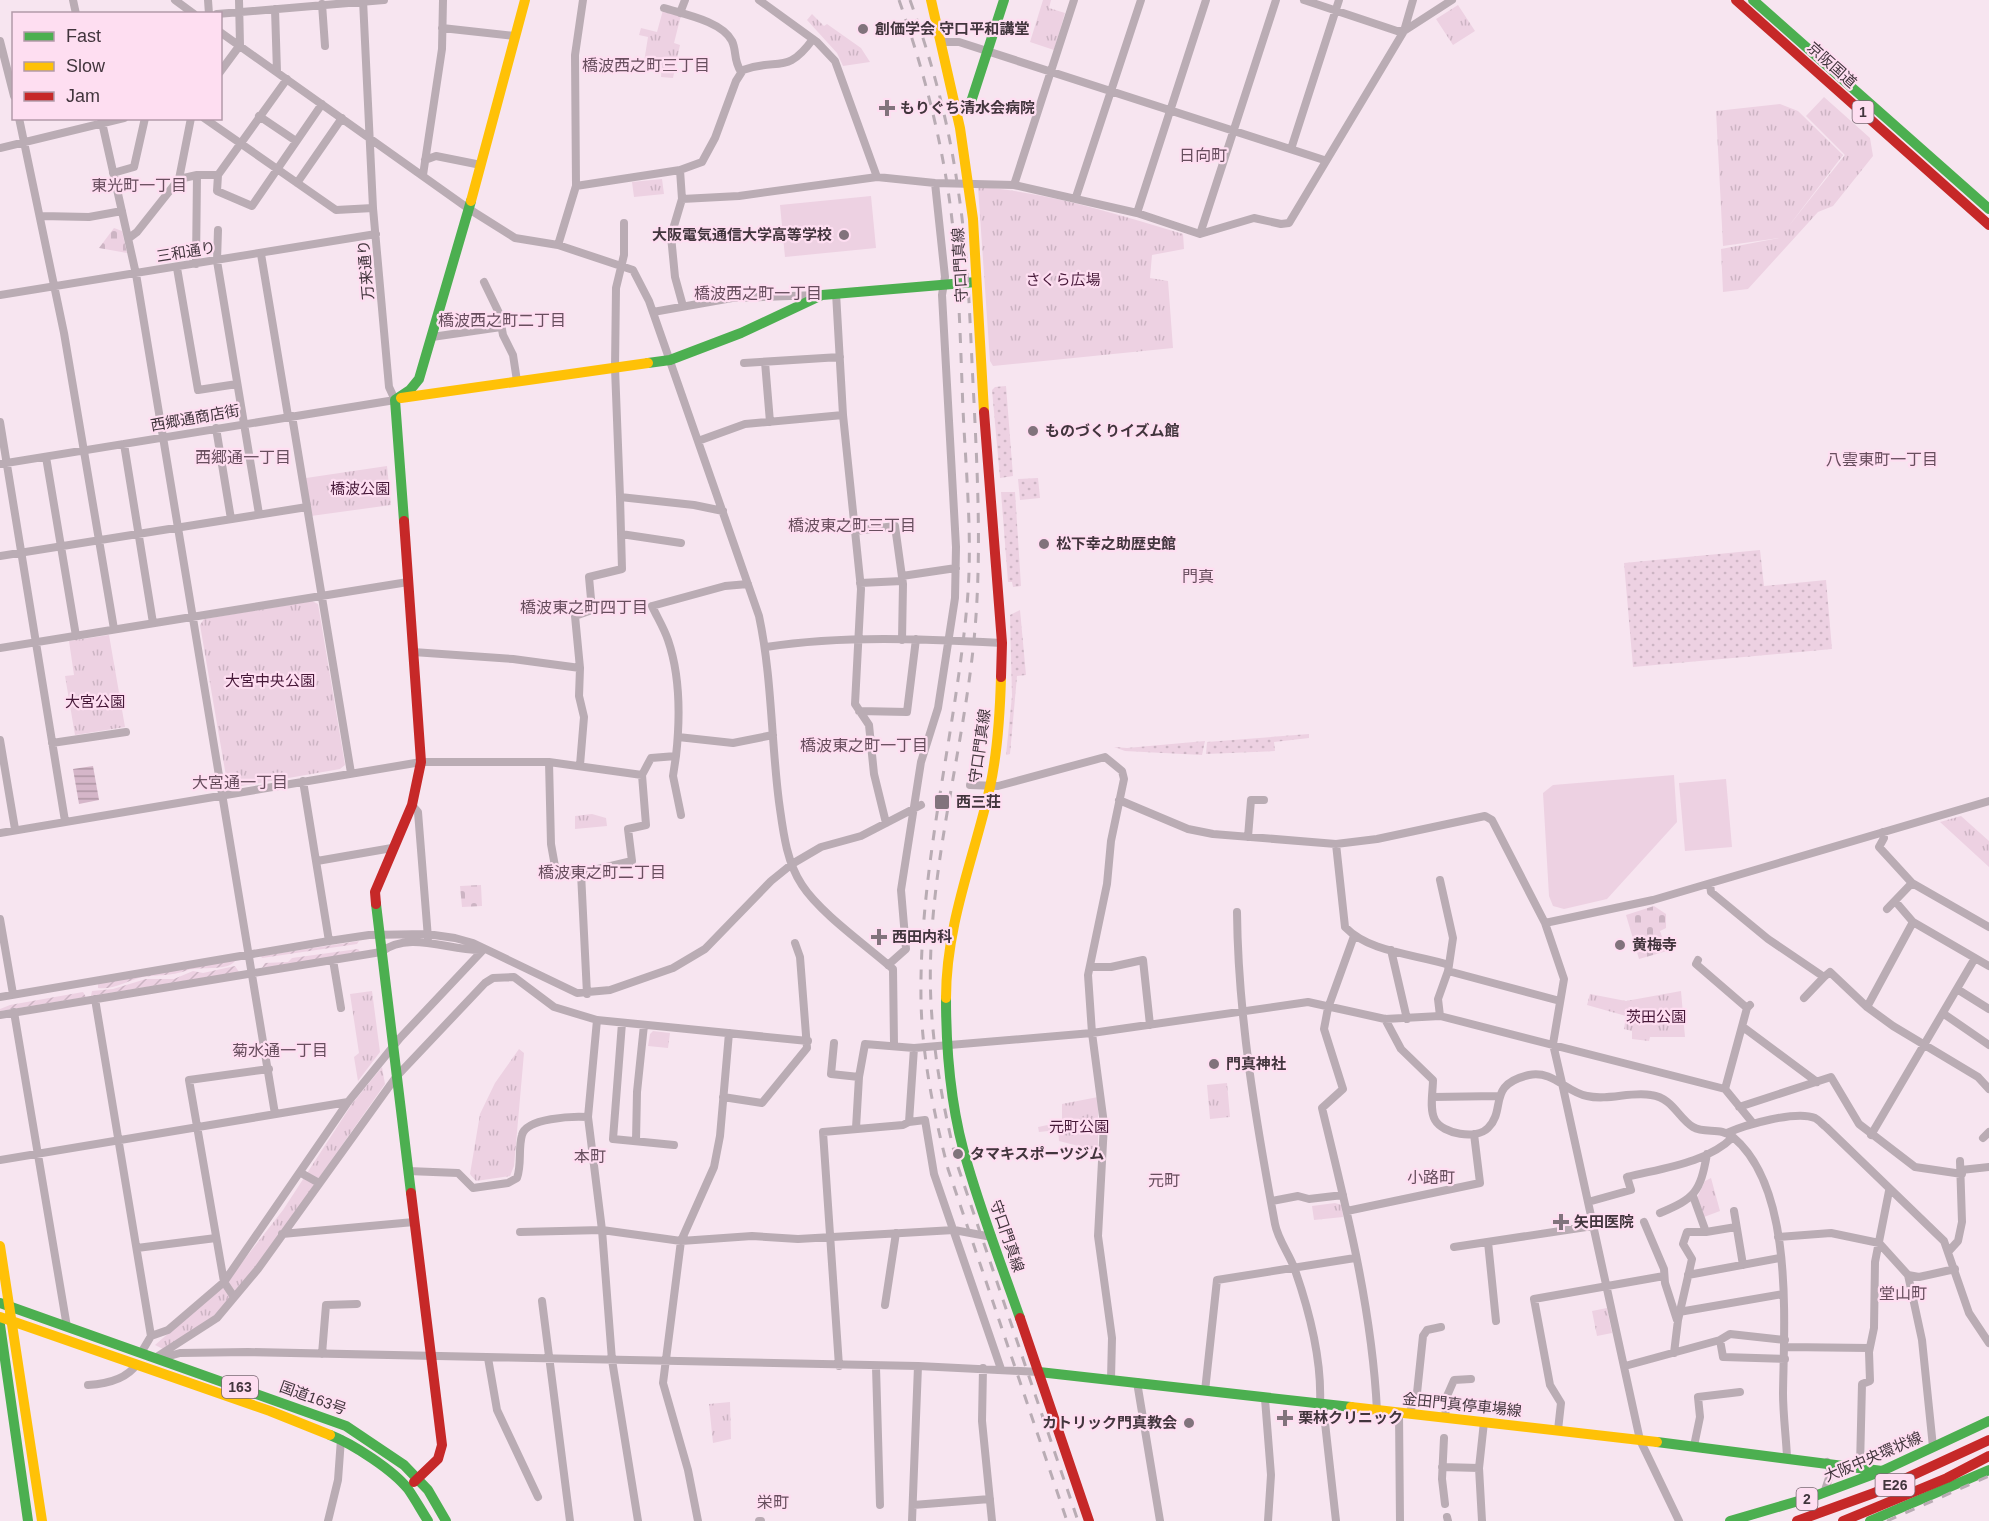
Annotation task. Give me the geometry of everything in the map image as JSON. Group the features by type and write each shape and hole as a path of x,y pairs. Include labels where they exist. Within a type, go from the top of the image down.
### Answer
{"main road":[{"path":"395,400 410,390 418,379 432,338 525,0"},
{"name":"守口門真線","path":"931,0 957,114 968,182 1002,643 999,738 990,787 957,903 951,937 946,972 946,1044 961,1138 992,1237 1089,1521"},
{"path":"957,114 970,105 1005,0"},
{"name":"京阪国道","path":"1736,0 1989,225"},
{"name":"京阪国道","path":"1753,0 1989,209"},
{"path":"395,400 670,360 741,333 822,295 976,282"},
{"path":"395,400 421,762 412,805 375,892 442,1445 438,1459 407,1488"},
{"path":"0,1246 5,1305 13,1323 42,1521"},
{"name":"国道163号","path":"5,1305 341,1439 376,1461 407,1488 428,1521"},
{"name":"国道163号","path":"0,1317 13,1323 140,1358 157,1359 346,1426 383,1446 419,1478 446,1521"},
{"path":"0,1325 28,1521"},
{"name":"金田門真停車場線","path":"1038,1372 1111,1378 1265,1399 1787,1456 1882,1471"},
{"path":"1984,1423 1989,1441"},
{"name":"大阪中央環状線","path":"1730,1521 1824,1493 1882,1471 1984,1423"},
{"name":"E26","path":"1797,1521 1874,1493 1989,1441"},
{"name":"E26","path":"1843,1521 1947,1478 1989,1456"},
{"path":"1870,1521 1883,1519 1989,1470"}],"street":[{"path":"175,0 191,12"},
{"path":"222,69 240,45 239,0"},
{"path":"222,13 275,9 292,4 384,0"},
{"path":"423,175 442,49 443,0"},
{"path":"558,245 576,186 575,55 583,0"},
{"path":"680,13 685,0"},
{"path":"759,0 813,39 835,61 877,177"},
{"path":"1014,184 1074,0"},
{"path":"1076,197 1140,0"},
{"path":"1137,213 1206,0"},
{"path":"1200,234 1276,0"},
{"path":"1304,0 1397,31 1404,31 1452,0"},
{"path":"1291,149 1339,0"},
{"path":"682,199 739,196 877,177 935,183 1014,184 1137,213 1200,234 1254,218 1281,224 1289,223 1324,160 1404,31 1413,0"},
{"name":"万来通り","path":"364,1 373,208 389,387 395,400"},
{"path":"322,4 325,46"},
{"path":"664,8 716,27 729,37 733,44 734,61 741,72"},
{"path":"275,9 277,72"},
{"path":"442,28 515,36"},
{"path":"222,33 469,209 515,238 558,245 633,270 653,312 670,360 748,584 766,647 772,735 782,826 794,872 810,896 893,969 894,1044"},
{"path":"576,186 680,170 702,162 715,138 741,72 755,66 787,64 797,59 813,39"},
{"path":"0,41 12,88"},
{"path":"942,42 959,42 1324,160"},
{"path":"287,79 218,175 218,191 252,206 322,104"},
{"path":"259,116 296,141"},
{"path":"297,183 342,118"},
{"path":"20,120 56,286 114,629"},
{"path":"113,173 134,167 145,120"},
{"path":"129,238 137,232 179,179 191,120"},
{"path":"207,120 336,210 373,208"},
{"path":"0,148 102,122 136,274 275,1114"},
{"path":"426,160 436,156 481,165"},
{"path":"680,170 682,199 671,236 675,278 683,306"},
{"path":"179,179 197,175 218,175"},
{"path":"196,264 197,175"},
{"path":"888,965 906,950 901,890 918,807 924,752 938,708 953,622 956,568 945,277 935,183"},
{"path":"41,216 89,217 123,211"},
{"path":"580,765 584,717 579,696 580,668 575,616 592,610 589,577 622,569 615,368 616,288 624,255 624,224"},
{"path":"218,230 217,261 259,514"},
{"name":"三和通り","path":"0,295 376,234"},
{"path":"261,254 307,507 351,773"},
{"path":"177,268 198,390 237,384"},
{"path":"484,282 499,312 501,327 513,355 517,381"},
{"path":"836,293 843,416 860,583 860,638 855,704 869,725 874,774 886,824"},
{"path":"653,312 732,298 822,295"},
{"path":"432,338 501,327"},
{"path":"744,363 840,357"},
{"path":"765,362 770,422"},
{"name":"西郷通商店街","path":"3,463 395,400"},
{"path":"698,441 745,424 843,416"},
{"path":"0,422 3,463 22,553 65,821"},
{"path":"216,428 231,519"},
{"path":"124,444 153,623"},
{"path":"46,457 76,636"},
{"path":"620,497 694,505 723,512"},
{"path":"0,556 307,507"},
{"path":"855,531 895,526 902,578 902,640"},
{"path":"621,534 681,543"},
{"path":"860,583 956,568"},
{"path":"0,648 408,582"},
{"path":"681,815 673,776 678,737 675,675 668,640 652,606 725,586 748,584"},
{"path":"766,647 812,640 860,638 1002,643"},
{"path":"859,711 907,712 916,639"},
{"path":"412,652 513,659 580,668"},
{"path":"51,743 126,732"},
{"path":"678,737 733,744 772,735"},
{"path":"0,740 15,829"},
{"path":"549,762 551,844 556,872 581,873 632,861 628,829 646,825 642,775 651,758 676,756"},
{"path":"970,785 990,787 1105,757 1122,771 1124,779 1111,841 1107,884 1090,967 1092,1033 1104,1124 1098,1236 1100,1268 1111,1329 1111,1378"},
{"path":"0,833 421,762 549,762 642,775"},
{"path":"303,782 329,941"},
{"path":"1119,800 1188,829 1248,837 1336,844 1377,839 1485,816 1492,820 1545,923 1564,979 1553,1044 1640,1440 1679,1521"},
{"path":"1248,837 1251,800 1264,800"},
{"path":"1545,923 1653,900 1989,801"},
{"path":"412,805 418,812 428,938"},
{"path":"0,997 248,954 379,935 456,938 564,988 587,994 628,985 673,968 705,949 771,881 792,864 821,847 861,836 918,807"},
{"path":"1883,831 1884,838 1879,847 1912,883 1989,927"},
{"path":"1336,844 1345,927 1354,936 1448,968 1560,1001"},
{"path":"317,861 392,848"},
{"path":"581,873 587,994"},
{"path":"1440,880 1453,938 1448,968 1438,999 1440,1016"},
{"path":"1887,909 1912,883"},
{"path":"1710,884 1711,892 1752,926 1824,977"},
{"path":"1895,901 1913,922 1989,966"},
{"path":"1237,912 1241,1010 1275,1227 1294,1268 1311,1327 1321,1384 1321,1405 1336,1521"},
{"path":"0,919 13,994"},
{"path":"1867,1007 1913,922"},
{"path":"1354,936 1328,1008 1324,1029 1343,1089 1322,1108 1347,1210 1369,1330 1377,1411"},
{"path":"0,1015 381,952 390,945 428,938"},
{"path":"723,1097 762,1103 807,1048 800,957 795,942"},
{"path":"151,1336 168,1330 224,1282 348,1102 393,1050 400,1038 483,950"},
{"path":"1391,950 1407,1019"},
{"path":"1871,1135 1975,958"},
{"path":"333,960 341,1008"},
{"path":"1090,967 1111,967 1143,960 1150,1025"},
{"path":"1698,960 1696,964 1749,1006 1725,1089"},
{"path":"1804,998 1830,972 1867,1007 1978,1077 1989,1089"},
{"path":"157,1359 217,1318 258,1269 396,1077 485,983 494,978 514,977 554,1007 597,1020 808,1041"},
{"path":"1957,989 1989,1009"},
{"path":"88,1384 120,1378 140,1358 151,1336 94,999"},
{"path":"856,1128 858,1077 865,1044 894,1044 914,1048 1092,1033 1308,1002 1385,1019 1440,1016 1725,1089 1752,1122"},
{"path":"14,1012 67,1328"},
{"path":"1944,1014 1989,1045"},
{"path":"1385,1019 1401,1049 1433,1080 1432,1097 1435,1121 1445,1129 1467,1135 1483,1132 1490,1126 1498,1096 1505,1087 1528,1076 1549,1076 1587,1096 1652,1095 1674,1105 1693,1127 1730,1135 1750,1157 1769,1194 1778,1237 1783,1294 1785,1344 1783,1395 1787,1456"},
{"path":"597,1020 588,1117 602,1230 612,1360 638,1521"},
{"path":"622,1023 614,1139 674,1145"},
{"path":"636,1141 637,1092 644,1025"},
{"path":"1743,1027 1817,1082"},
{"path":"698,1521 688,1470 663,1383 681,1241 714,1167 729,1033"},
{"path":"834,1042 831,1074 858,1077"},
{"path":"909,1122 914,1048"},
{"path":"234,1297 224,1282 189,1080 269,1069"},
{"path":"1739,1107 1831,1077 1859,1124 1915,1167 1989,1167"},
{"path":"1432,1097 1498,1096"},
{"path":"0,1160 197,1129 348,1102"},
{"path":"408,1171 458,1173 472,1188 508,1183 517,1178 522,1133 528,1126 565,1116 588,1117"},
{"path":"1588,1202 1631,1190 1627,1177 1721,1149 1730,1135 1752,1122 1805,1116 1815,1118 1944,1241 1969,1313 1989,1343"},
{"path":"838,1366 823,1132 903,1125 925,1120 934,1174 1001,1369"},
{"path":"1347,1210 1480,1184 1474,1134"},
{"path":"1660,1213 1690,1200 1704,1172 1707,1154"},
{"path":"1948,1251 1958,1241 1962,1222 1961,1168"},
{"path":"301,1173 319,1183"},
{"path":"1860,1466 1862,1384 1870,1381 1869,1348 1874,1328 1875,1262 1889,1191"},
{"path":"1272,1200 1298,1196 1309,1200 1343,1195"},
{"path":"1693,1196 1706,1232"},
{"path":"1734,1211 1743,1265"},
{"path":"282,1234 414,1222"},
{"path":"1644,1222 1679,1316"},
{"path":"1454,1247 1593,1226"},
{"path":"1674,1353 1679,1316 1692,1259 1683,1244 1688,1232 1706,1232 1736,1227"},
{"path":"520,1232 602,1230 681,1241 752,1236 798,1239 954,1230 992,1237"},
{"path":"885,1305 896,1233"},
{"path":"1778,1237 1831,1233 1879,1243 1908,1275 1922,1340 1933,1448"},
{"path":"137,1248 216,1238"},
{"path":"1488,1242 1496,1321"},
{"path":"1205,1391 1217,1280 1355,1258"},
{"path":"1688,1275 1780,1258"},
{"path":"1908,1275 1919,1277 1955,1269"},
{"path":"1558,1430 1561,1403 1550,1385 1534,1299 1664,1276"},
{"path":"1679,1316 1783,1294"},
{"path":"542,1301 547,1358 570,1521"},
{"path":"322,1354 326,1305 357,1304"},
{"path":"1400,1521 1404,1413 1417,1393 1423,1336 1428,1330 1441,1327"},
{"path":"1625,1366 1720,1340 1730,1334 1785,1344 1869,1348"},
{"path":"1720,1340 1723,1357 1785,1359"},
{"path":"157,1359 180,1353 322,1354 876,1367 918,1366 1038,1372"},
{"path":"489,1358 497,1410 538,1497"},
{"path":"912,1521 918,1366"},
{"path":"876,1367 880,1505"},
{"path":"983,1368 982,1421 992,1521"},
{"path":"1445,1418 1447,1396 1454,1380 1471,1379"},
{"path":"1137,1382 1160,1521"},
{"path":"1694,1446 1700,1417 1698,1397 1740,1392"},
{"path":"1265,1399 1271,1475 1268,1521"},
{"path":"1482,1521 1479,1468 1484,1422"},
{"path":"1444,1438 1442,1467 1445,1504"},
{"path":"328,1521 338,1480 341,1439"},
{"path":"1824,1493 1831,1473 1827,1462"},
{"path":"1442,1467 1479,1468"},
{"path":"913,1505 990,1499"}],"green space":[{"path":"1043,0 1051,0 1049,8 1065,13 1054,50 1030,42"},
{"path":"1458,5 1475,31 1453,45 1436,19"},
{"path":"663,10 681,15 674,43 680,45 673,78 661,77 662,65 644,62 648,37 639,35 641,28 657,32"},
{"path":"812,14 824,26 827,24 861,48 870,62 843,66 837,53 807,20"},
{"path":"1824,97 1870,138 1873,156 1833,206 1818,212 1748,289 1723,292 1721,249 1779,238 1723,246 1716,111 1780,104 1798,111 1843,155 1788,227 1845,155 1806,116"},
{"path":"662,179 664,194 634,197 632,182"},
{"name":"さくら広場","path":"978,187 1056,199 1183,234 1184,249 1152,255 1150,278 1168,281 1173,348 993,366 990,361"},
{"path":"871,196 876,248 785,257 780,205"},
{"path":"114,228 122,231 127,253 99,248"},
{"path":"1006,386 1013,476 1000,478 992,390 995,387"},
{"name":"橋波公園","path":"387,466 391,505 311,516 306,478"},
{"path":"1038,478 1040,498 1020,500 1018,479"},
{"path":"1001,492 1015,492 1021,586 1013,587 1012,582 1008,582"},
{"path":"1760,550 1764,586 1826,580 1832,649 1633,667 1624,563"},
{"name":"大宮中央公園","path":"312,601 318,604 345,765 340,769 236,787 227,782 200,625 204,619"},
{"path":"1020,610 1026,675 1017,676 1010,754 1006,755 1012,696 1010,615"},
{"name":"大宮公園","path":"109,635 125,727 75,735 65,676 74,675 69,641"},
{"path":"1309,734 1309,738 1274,742 1275,751 1206,754 1207,742"},
{"path":"1205,741 1202,755 1125,751 1114,747 1127,748"},
{"path":"1674,775 1677,822 1607,899 1564,909 1553,906 1549,896 1543,793 1553,785"},
{"path":"1726,779 1732,847 1685,851 1679,783"},
{"path":"592,814 606,818 607,826 575,829 575,816"},
{"path":"1961,816 1989,841 1989,867 1940,822"},
{"path":"481,885 482,906 462,907 460,886"},
{"path":"1654,906 1666,914 1666,928 1660,931 1667,951 1639,959 1626,915"},
{"path":"359,941 357,944 262,958 261,956"},
{"path":"358,949 361,953 262,968 265,963 288,962 292,958"},
{"path":"236,959 228,966 143,977 115,986 98,988 98,983"},
{"path":"235,966 239,972 91,996 92,991 113,989 146,979 174,979 193,971 203,973"},
{"path":"372,991 380,1052 358,1081 354,1057 359,1053 350,994"},
{"name":"茨田公園","path":"1681,991 1685,1037 1650,1037 1649,1041 1632,1039 1632,1031 1624,1029 1626,1016 1587,1005 1590,994 1626,1001"},
{"path":"83,992 86,997 0,1011 10,1005"},
{"path":"653,1031 670,1033 668,1048 648,1046 650,1034"},
{"path":"519,1049 524,1053 514,1166 510,1176 476,1181 470,1174 480,1114 495,1083"},
{"path":"382,1067 385,1084 257,1266 215,1316 163,1349 155,1345 225,1284 283,1210 352,1104"},
{"path":"1227,1083 1230,1117 1210,1119 1207,1085"},
{"name":"元町公園","path":"1098,1097 1098,1151 1059,1141 1058,1130 1039,1132 1038,1127 1062,1122 1062,1104"},
{"path":"1711,1178 1720,1211 1704,1217 1697,1198 1705,1181"},
{"path":"1335,1203 1342,1205 1343,1217 1314,1220 1312,1206"},
{"path":"1607,1308 1612,1333 1597,1336 1592,1311"},
{"path":"730,1402 731,1439 713,1443 709,1404"}],"shaded area":[{"path":"93,766 99,800 79,804 73,769"}],"railway":[{"path":"899,0 922,70 934,118 952,217 969,532 967,605 932,851 922,950 921,1000 926,1064 948,1169 1067,1521"},
{"path":"910,0 926,46 945,117 962,215 969,295 978,495 978,588 973,650 933,915 931,1003 937,1065 958,1167 1078,1521"},
{"path":"1887,1521 1989,1476"}],"traffic: fast":[{"path":"957,114 970,105 1004,0"},
{"path":"1753,0 1989,209"},
{"path":"404,521 395,400 410,390 419,379 471,201"},
{"path":"648,363 670,360 741,333 822,295 976,282"},
{"path":"376,904 411,1193"},
{"path":"946,998 947,1040 957,1125 980,1204 1020,1318"},
{"path":"0,1303 346,1426 404,1465 428,1490 446,1521"},
{"path":"0,1325 28,1521"},
{"path":"1039,1372 1351,1407"},
{"path":"1730,1521 1812,1497 1882,1471 1989,1421"},
{"path":"330,1435 361,1451 393,1474 408,1489 428,1521"},
{"path":"1657,1442 1882,1471"},
{"path":"1870,1521 1989,1470"}],"traffic: slow":[{"path":"471,201 525,0"},
{"path":"931,0 960,128 973,219 984,412"},
{"path":"401,398 648,363"},
{"path":"946,998 947,971 956,917 993,773 1001,677"},
{"path":"0,1246 42,1521"},
{"path":"0,1317 270,1411 330,1435"},
{"path":"1351,1407 1657,1442"}],"traffic: jam":[{"path":"1736,0 1989,225"},
{"path":"984,412 1002,643 1001,677"},
{"path":"376,904 375,892 412,805 421,762 404,521"},
{"path":"411,1193 442,1445 438,1459 414,1482"},
{"path":"1020,1318 1089,1521"},
{"path":"1797,1521 1874,1493 1989,1440"},
{"path":"1843,1521 1947,1478 1989,1456"}],"place":[{"name":"創価学会 守口平和講堂","path":"863,29"},
{"name":"もりぐち清水会病院","path":"887,108"},
{"name":"大阪電気通信大学高等学校","path":"844,235"},
{"name":"ものづくりイズム館","path":"1033,431"},
{"name":"松下幸之助歴史館","path":"1044,544"},
{"name":"西三荘","path":"942,802"},
{"name":"西田内科","path":"879,937"},
{"name":"黄梅寺","path":"1620,945"},
{"name":"門真神社","path":"1214,1064"},
{"name":"タマキスポーツジム","path":"958,1154"},
{"name":"矢田医院","path":"1561,1222"},
{"name":"栗林クリニック","path":"1285,1418"},
{"name":"カトリック門真教会","path":"1189,1423"}],"district":[{"name":"橋波西之町三丁目","path":"646,65"},
{"name":"日向町","path":"1203,155"},
{"name":"東光町一丁目","path":"139,185"},
{"name":"橋波西之町一丁目","path":"758,293"},
{"name":"橋波西之町二丁目","path":"502,320"},
{"name":"西郷通一丁目","path":"243,457"},
{"name":"八雲東町一丁目","path":"1882,459"},
{"name":"橋波東之町三丁目","path":"852,525"},
{"name":"門真","path":"1198,576"},
{"name":"橋波東之町四丁目","path":"584,607"},
{"name":"橋波東之町一丁目","path":"864,745"},
{"name":"大宮通一丁目","path":"240,782"},
{"name":"橋波東之町二丁目","path":"602,872"},
{"name":"菊水通一丁目","path":"280,1050"},
{"name":"本町","path":"590,1156"},
{"name":"小路町","path":"1431,1177"},
{"name":"元町","path":"1164,1180"},
{"name":"堂山町","path":"1903,1293"},
{"name":"栄町","path":"773,1502"}]}
